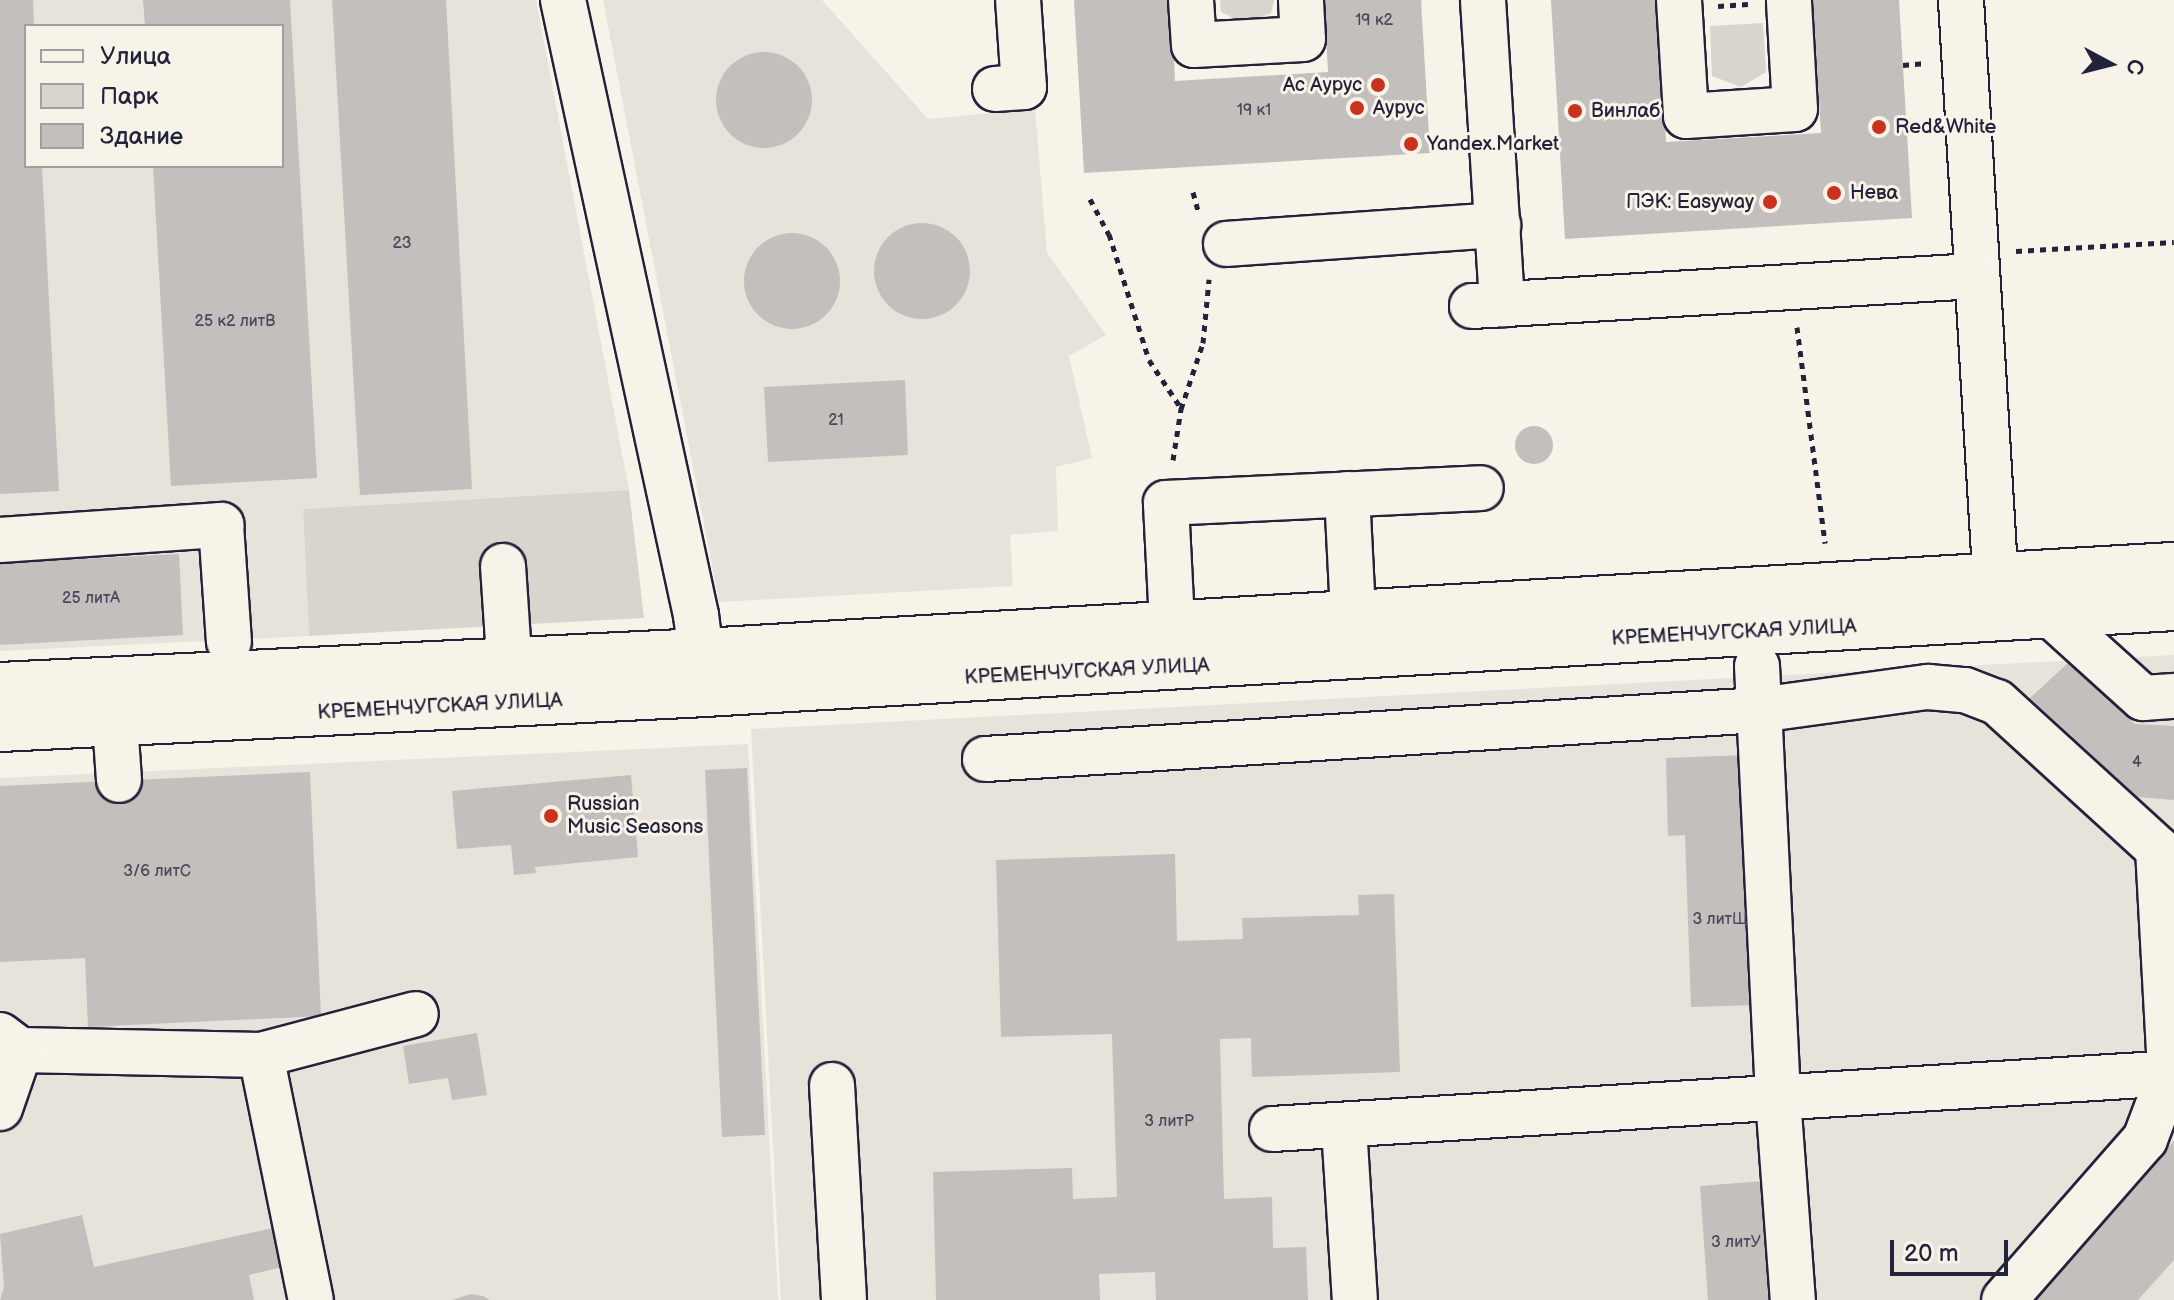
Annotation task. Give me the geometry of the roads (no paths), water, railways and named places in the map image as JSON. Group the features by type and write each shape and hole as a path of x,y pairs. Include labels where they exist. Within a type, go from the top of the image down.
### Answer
{"street":[{"path":"563,0 703,651 705,694"},
{"path":"995,89 1024,87 1018,0"},
{"path":"1191,0 1194,45 1303,39 1301,0"},
{"path":"1483,0 1498,225 1487,305 1793,286 1976,264"},
{"path":"1961,0 1998,618"},
{"path":"1680,4 1686,116 1795,109 1789,1"},
{"path":"1212,249 1498,225"},
{"path":"1172,623 1166,503 1481,488"},
{"path":"1347,494 1353,612"},
{"path":"0,540 221,525 229,642"},
{"path":"0,685 703,651 2174,565"},
{"path":"503,566 512,704"},
{"name":"КРЕМЕНЧУГСКАЯ УЛИЦА","path":"0,729 705,694 2174,608"},
{"path":"2051,615 2143,698 2174,696"},
{"path":"1757,666 1778,1098 1793,1300"},
{"path":"985,759 1759,710 1928,687 1997,702 2166,840 2172,1073 2145,1139 2004,1300"},
{"path":"115,723 119,780"},
{"path":"0,1108 10,1043 261,1055 416,1014"},
{"path":"261,1055 311,1300"},
{"path":"1272,1129 1344,1127 2172,1073"},
{"path":"832,1085 844,1300"},
{"path":"1344,1127 1355,1300"}],"place":[{"name":"Ас Аурус","path":"1378,85"},
{"name":"Аурус","path":"1357,108"},
{"name":"Винлаб","path":"1575,111"},
{"name":"Red&White","path":"1879,127"},
{"name":"Yandex.Market","path":"1411,144"},
{"name":"Нева","path":"1834,193"},
{"name":"ПЭК: Easyway","path":"1770,202"},
{"name":"Russian Music Seasons","path":"551,816"}]}
